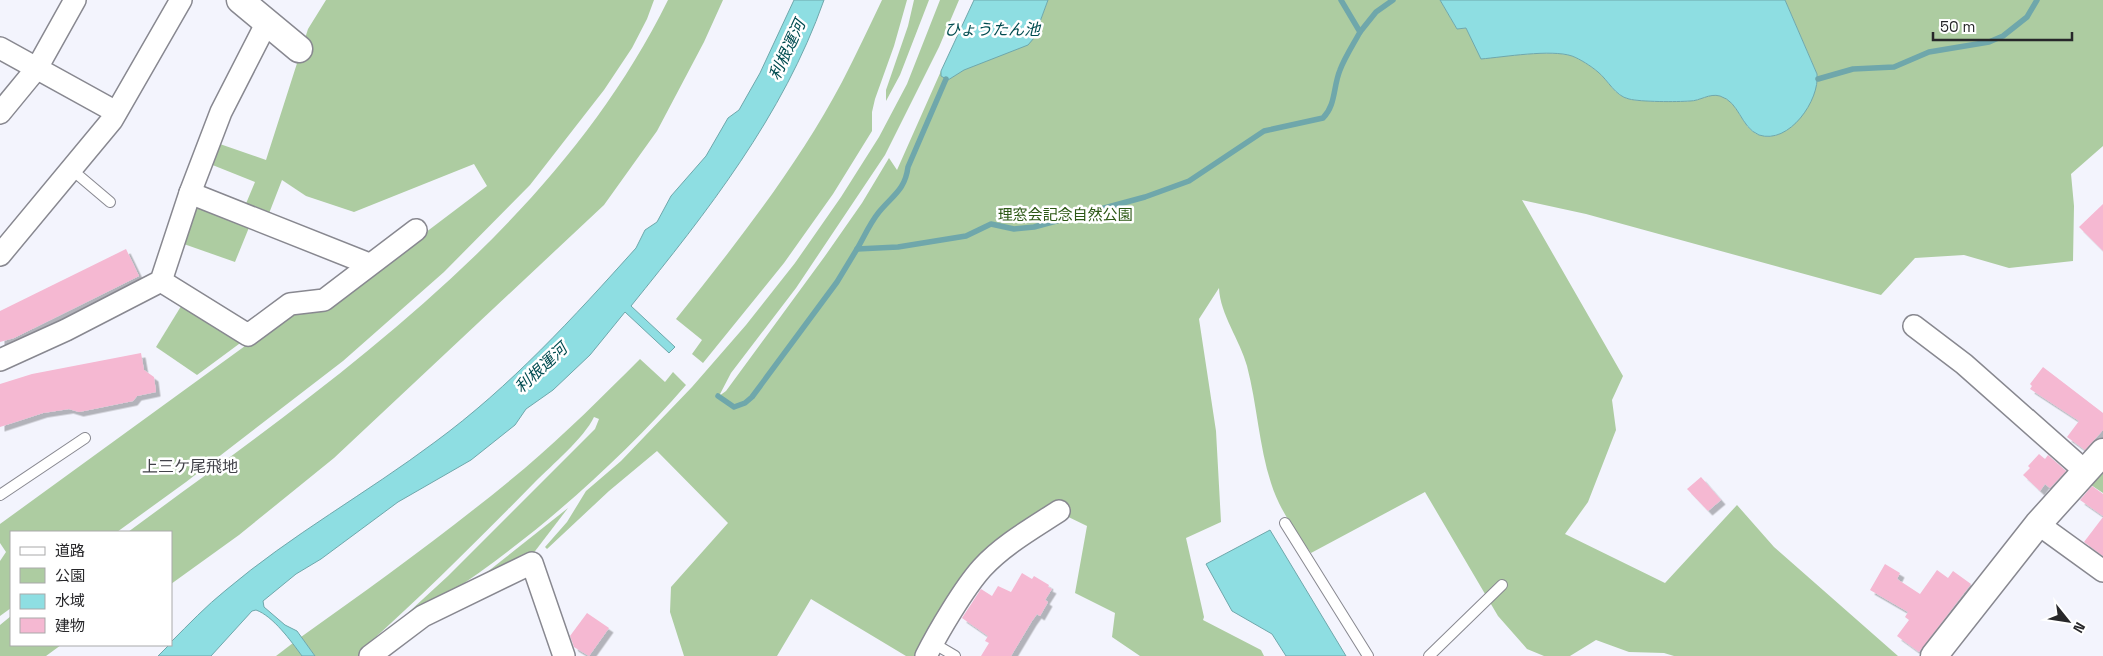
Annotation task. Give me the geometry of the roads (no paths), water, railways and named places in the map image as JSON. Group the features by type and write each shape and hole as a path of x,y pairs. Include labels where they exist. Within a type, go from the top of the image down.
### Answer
{"street":[{"path":"0,113 37,68 75,0"},
{"path":"0,255 112,120 181,0"},
{"path":"0,360 66,330 161,281 190,193 221,112 253,7 299,49"},
{"path":"0,48 116,112"},
{"path":"190,193 369,264"},
{"path":"161,281 248,335 290,304 324,300 416,230"},
{"path":"1914,326 1964,364 2085,471"},
{"path":"1934,656 2038,524 2103,452"},
{"path":"930,649 982,567 1008,545 1059,511"},
{"path":"2038,524 2103,571"},
{"path":"370,656 424,616 532,563 564,656"}],"lane":[{"path":"71,169 110,202"},
{"path":"0,495 85,438"},
{"path":"1285,523 1368,656"},
{"path":"1429,656 1502,586"},
{"path":"930,649 955,656"}],"water":[{"name":"利根運河","path":"794,0 824,0 807,43 765,123 715,198 631,306 675,347 669,353 625,312 590,355 553,390 526,409 515,425 471,460 398,502 321,559 296,574 263,601 264,607 285,625 297,631 315,656 302,656 275,623 256,610 252,611 211,656 158,656 168,646 172,646 172,641 219,596 251,570 435,442 463,421 515,375 589,300 636,248 645,230 657,222 671,196 706,156 728,118 739,110 760,73"},
{"name":"ひょうたん池","path":"974,0 1048,0 1034,38 1028,45 964,70 948,80 941,76 941,71"},
{"path":"1440,0 1785,0 1817,74 1817,84 1808,107 1791,127 1781,133 1770,136 1759,135 1748,126 1727,99 1720,96 1716,95 1694,101 1629,99 1620,95 1602,75 1589,65 1575,57 1563,54 1540,53 1481,59 1466,28 1457,29"},
{"path":"1270,530 1346,656 1286,656 1272,634 1232,611 1206,564"}],"waterway":[{"path":"718,396 734,407 745,403 752,397 837,282 857,249 898,247 966,236 991,224 1014,229 1034,227 1145,197 1189,181 1264,131 1323,118 1330,107 1342,65 1360,32 1341,0"},
{"path":"1360,32 1376,12 1393,0"},
{"path":"1818,79 1853,69 1894,67 1929,52 1989,42 2003,36 2027,17 2037,0"},
{"path":"857,249 876,216 901,187 946,79"}],"district":[{"name":"上三ケ尾飛地","path":"190,466"}],"park label":[{"name":"理窓会記念自然公園","path":"1065,214"}]}
